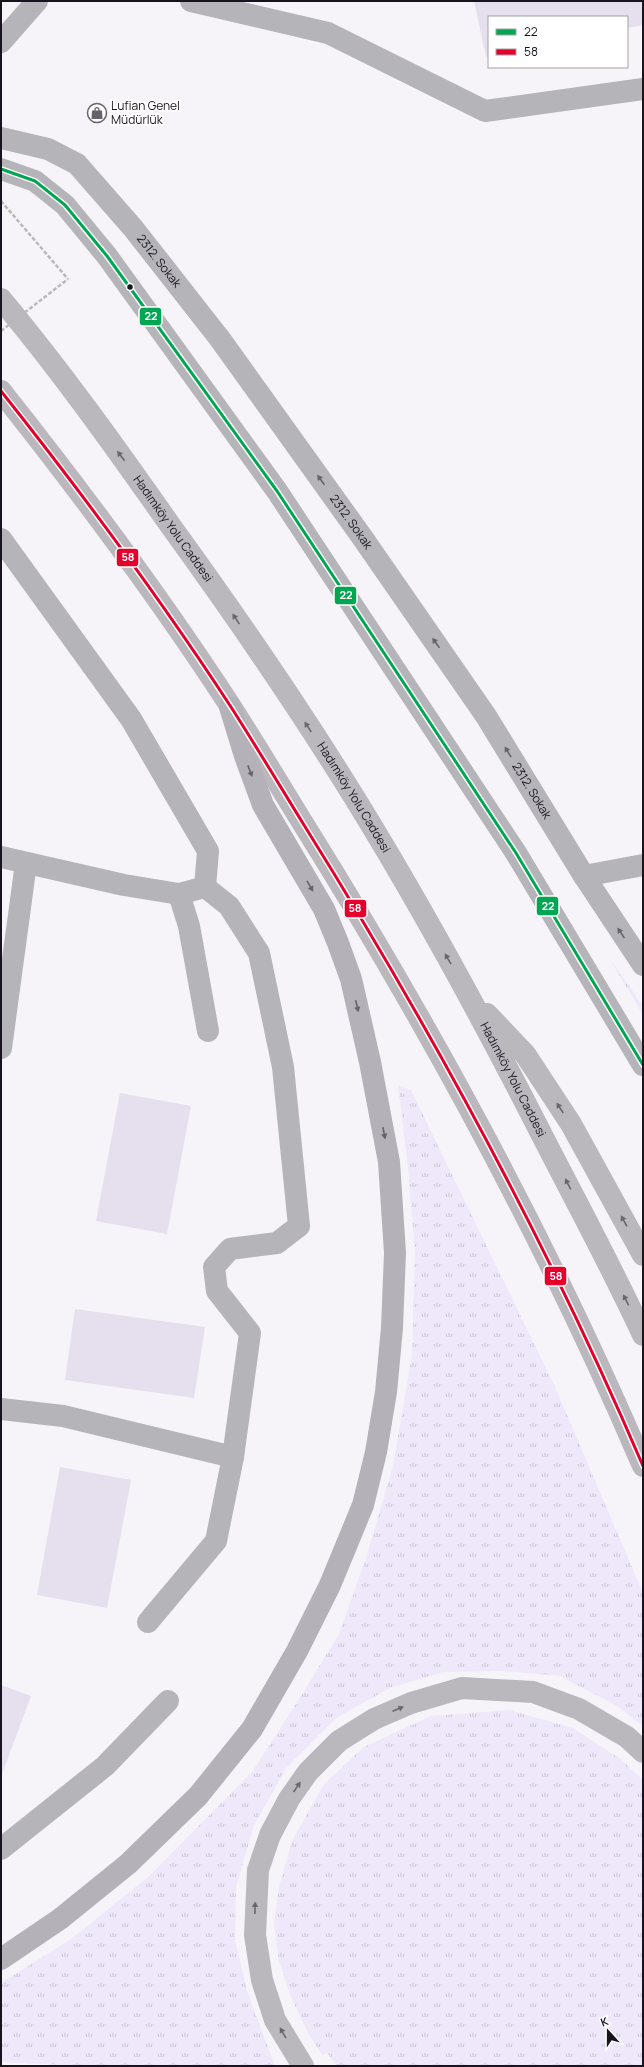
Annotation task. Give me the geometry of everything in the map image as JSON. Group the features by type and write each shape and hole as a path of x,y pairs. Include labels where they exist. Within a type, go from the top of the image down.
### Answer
{"highway":[{"path":"1,1959 60,1919 128,1864 198,1796 252,1729 297,1651 330,1585 363,1505 376,1452 386,1392 392,1328 395,1253 389,1162 370,1062 351,979 338,943 324,909 263,805 245,756 230,707"}],"main road":[{"name":"Hadımköy Yolu Caddesi","path":"2,299 124,460 269,667 359,806 467,992 606,1258 643,1335"},
{"path":"1,391 70,478 150,589 230,707 348,894 464,1099 524,1213 615,1400 643,1466"},
{"path":"467,992 525,1054 570,1124 643,1255"},
{"path":"303,2066 275,2020 262,1980 255,1935 258,1870 270,1834 289,1799 308,1772 340,1741 374,1719 411,1703 462,1688 533,1692 579,1710 627,1737 643,1752"}],"street":[{"path":"1,42 37,1"},
{"path":"191,1 328,33 485,111 643,89"},
{"name":"2312. Sokak","path":"1,138 48,149 77,164 133,228 220,340 384,569 486,716 584,876 643,966"},
{"path":"1,170 35,181 65,205 107,256 277,491 516,854 643,1065"},
{"path":"1,539 131,719 208,851 205,886"},
{"path":"1,857 124,885 179,894 205,886"},
{"path":"1,1048 26,863"},
{"path":"584,876 643,865"},
{"path":"148,1622 216,1541 233,1457 250,1334 217,1291 214,1267 230,1249 277,1242 299,1226 283,1067 259,954 229,906 205,886"},
{"path":"179,894 189,926 208,1031"},
{"path":"1,1408 63,1416 233,1457"},
{"path":"1,1849 105,1766 168,1701"}],"path":[{"path":"1,331 68,279 2,202"}],"green space":[{"path":"608,956 643,1006 643,1015"},
{"path":"398,1085 411,1090 555,1387 643,1593 643,1726 617,1706 560,1676 501,1671 443,1672 390,1688 336,1718 287,1767 254,1825 236,1887 235,1940 247,1991 275,2066 80,2066 1,2062 1,1983 71,1939 148,1877 252,1772 339,1634 365,1561 393,1466 412,1355 415,1253 408,1168"},
{"path":"509,1710 573,1728 622,1760 643,1781 643,2066 337,2066 327,2053 322,2055 308,2033 291,1997 279,1961 274,1923 279,1887 292,1841 324,1784 364,1747 431,1716"}],"building":[{"path":"474,1 643,1 643,25 628,28 628,16 488,16 488,56 486,57"},
{"path":"120,1093 191,1106 167,1234 96,1221"},
{"path":"75,1309 205,1327 194,1398 65,1380"},
{"path":"60,1467 131,1480 107,1608 37,1595"},
{"path":"1,1685 31,1696 1,1777"}],"transit line":[{"name":"22","path":"1,169 35,181 65,205 107,256 277,491 516,853 643,1065"},
{"name":"58","path":"1,391 91,507 204,666 398,980 486,1139 528,1220 568,1301 643,1466"}],"place":[{"name":"Lufian Genel Müdürlük","path":"97,113"}]}
